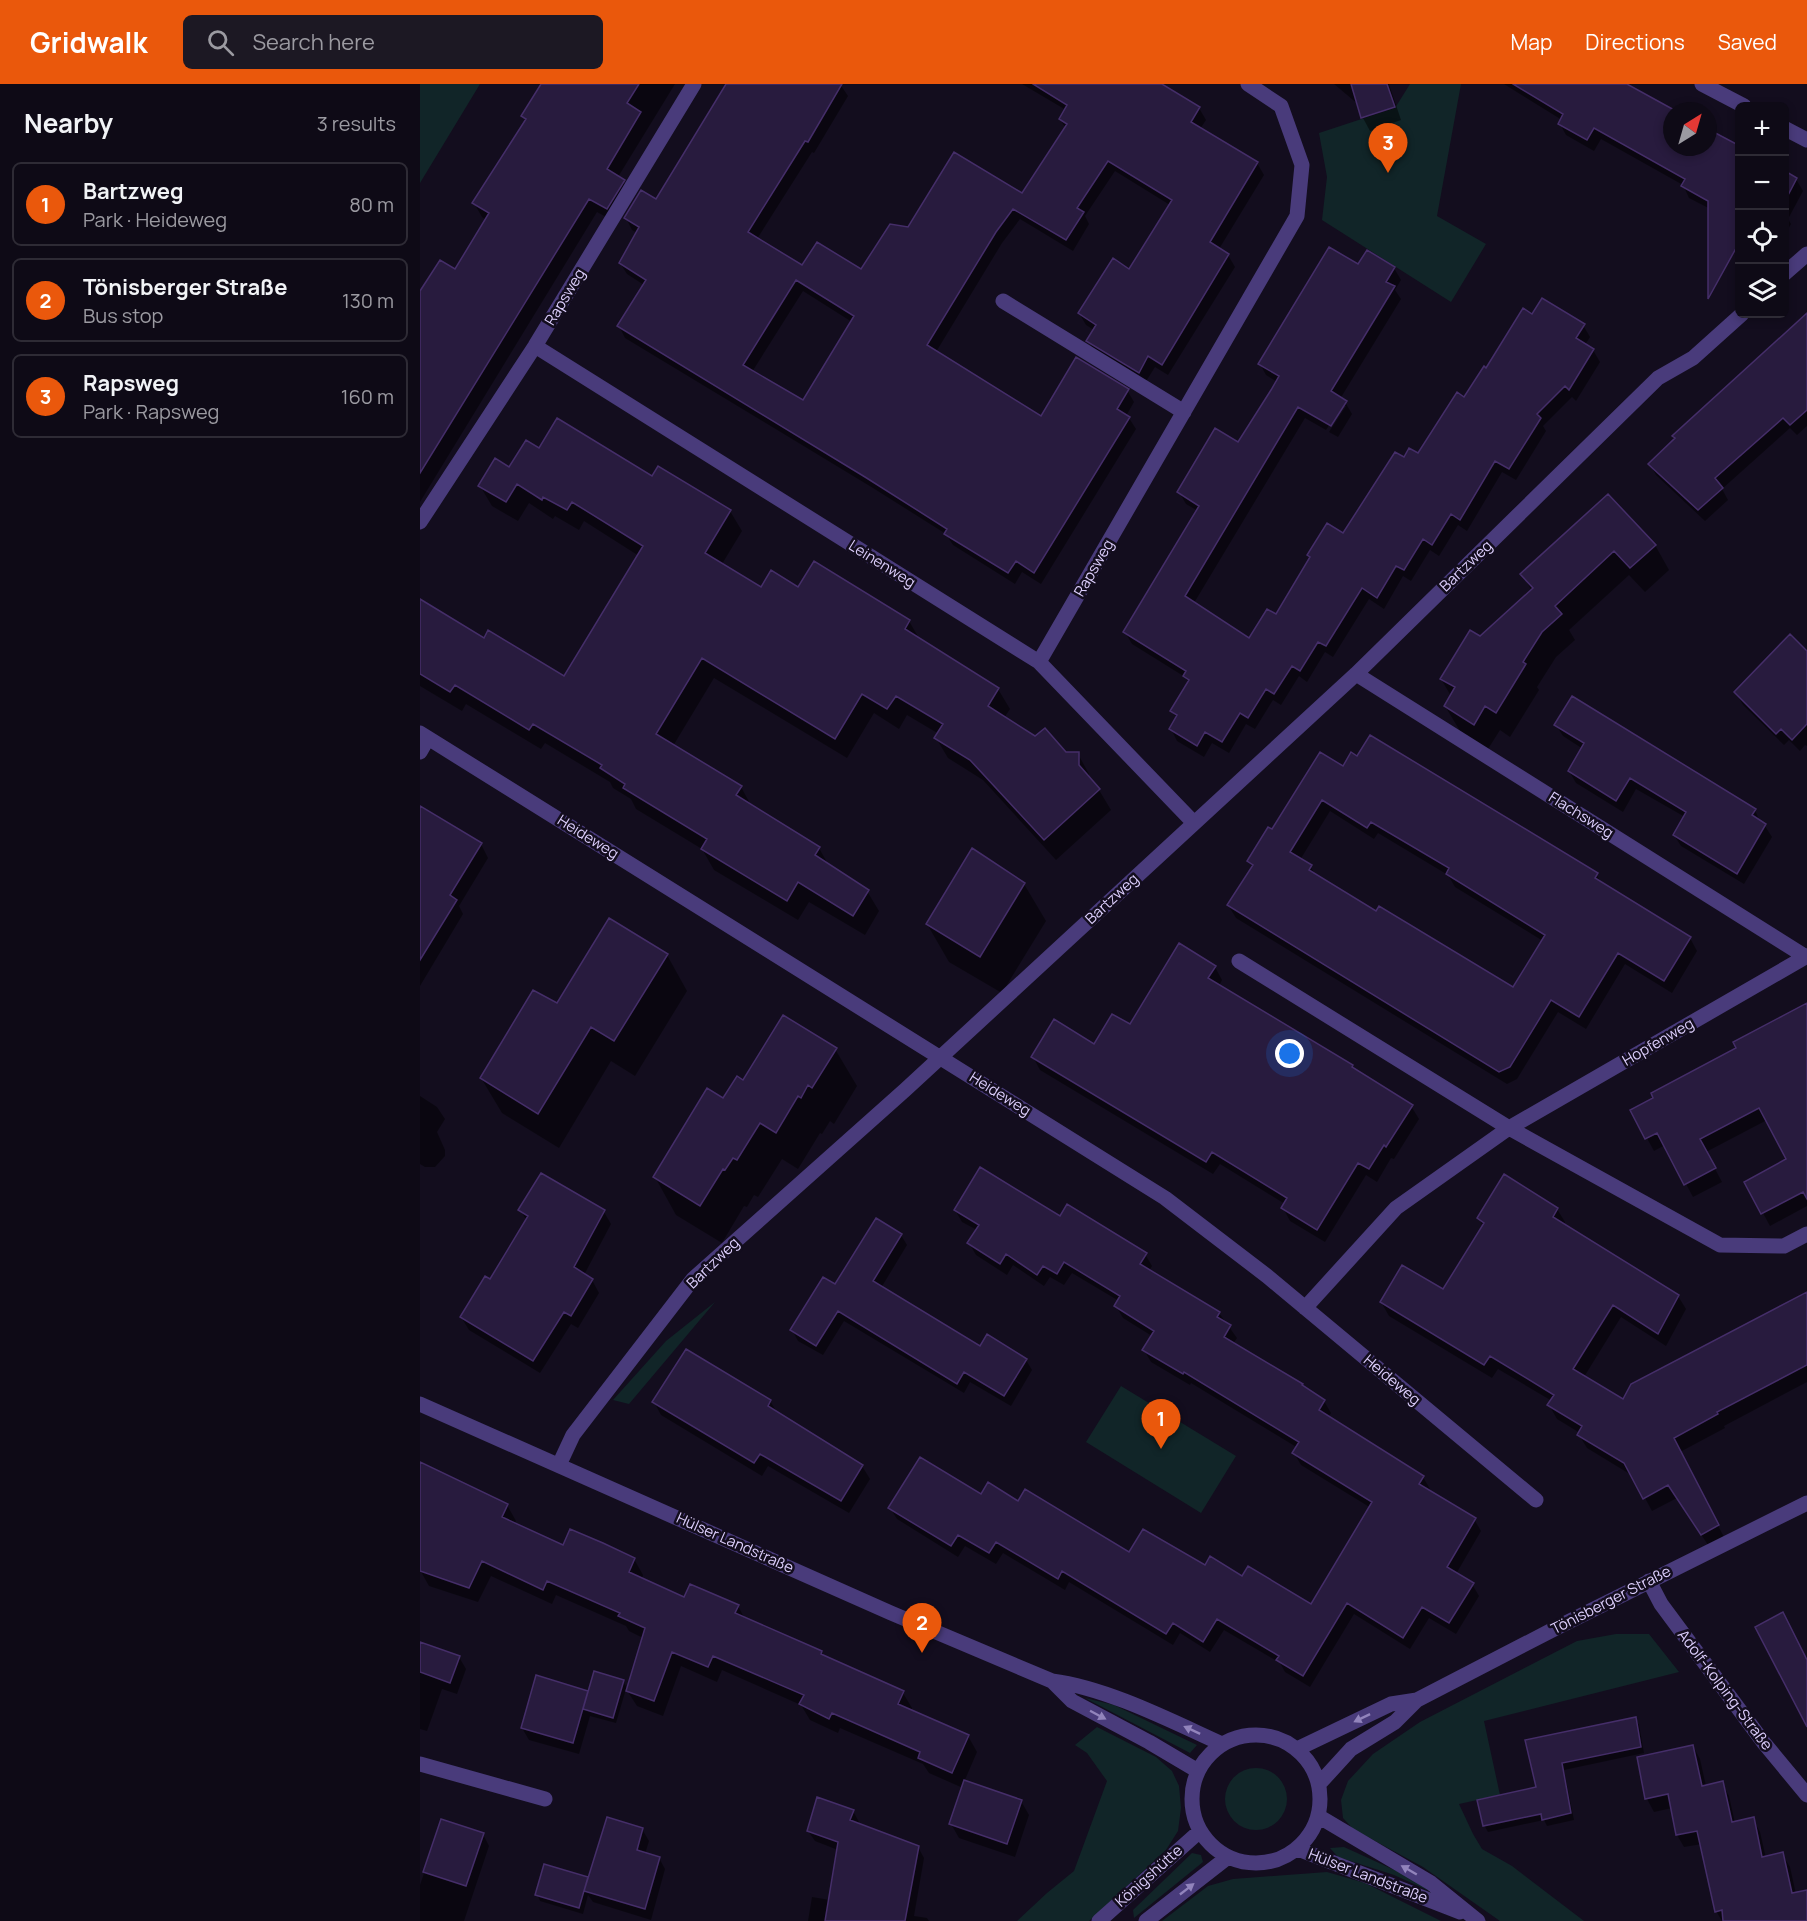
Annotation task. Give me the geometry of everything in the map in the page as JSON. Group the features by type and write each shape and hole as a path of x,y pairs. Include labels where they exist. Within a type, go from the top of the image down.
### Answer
{"street":[{"name":"Rapsweg","path":"420,522 535,346 694,84"},
{"name":"Rapsweg","path":"1039,663 1297,216 1302,165 1281,106 1248,84"},
{"path":"1701,84 1736,102"},
{"path":"1789,130 1807,140"},
{"path":"1789,270 1807,254"},
{"path":"1003,301 1184,412"},
{"name":"Bartzweg","path":"559,1465 573,1435 693,1279 940,1057 1356,674 1658,378 1693,358 1738,318"},
{"name":"Leinenweg","path":"535,346 1039,663 1194,824"},
{"name":"Flachsweg","path":"1356,674 1807,956"},
{"name":"Heideweg","path":"420,752 424,735 1165,1198 1305,1308 1536,1500"},
{"name":"Hopfenweg","path":"1305,1308 1396,1208 1509,1128 1807,956"},
{"path":"1239,961 1509,1128 1720,1245 1784,1246 1807,1234"},
{"name":"Hülser Landstraße","path":"420,1404 891,1613 1052,1681 1076,1684 1161,1716 1222,1744"},
{"name":"Tönisberger Straße","path":"1319,1784 1351,1749 1395,1722 1417,1700 1807,1503"},
{"name":"Adolf-Kolping-Straße","path":"1649,1581 1667,1613 1764,1743 1801,1776 1807,1795"},
{"name":"Hülser Landstraße","path":"1052,1681 1072,1701 1198,1771"},
{"name":"Tönisberger Straße","path":"1297,1749 1391,1704 1417,1700"},
{"path":"1228,1857 1212,1846 1200,1831 1193,1811 1192,1790 1198,1771 1208,1756 1222,1744 1240,1737 1260,1735 1280,1739 1297,1749"},
{"name":"Hülser Landstraße","path":"1228,1857 1252,1863 1276,1860 1298,1849 1311,1834 1321,1800 1319,1784 1311,1765 1297,1749"},
{"path":"420,1764 545,1799"},
{"name":"Hülser Landstraße","path":"1318,1816 1431,1883 1475,1919"},
{"name":"Königshütte","path":"1099,1921 1200,1831"},
{"name":"Hülser Landstraße","path":"1298,1849 1475,1919"},
{"name":"Königshütte","path":"1146,1921 1228,1857"}],"green space":[{"path":"420,84 480,84 420,183"},
{"path":"1410,84 1461,84 1437,216 1486,244 1451,302 1322,220 1327,177 1319,133 1395,108"},
{"path":"715,1302 629,1404 613,1400 666,1341"},
{"path":"1121,1386 1236,1456 1201,1513 1086,1442"},
{"path":"1616,1634 1649,1634 1679,1672 1484,1721 1500,1795 1459,1804 1482,1849 1512,1866 1584,1921 1500,1921 1423,1867 1353,1829 1343,1818 1341,1800 1348,1781 1373,1754 1420,1722 1577,1641"},
{"path":"1085,1698 1114,1705 1197,1745 1190,1753"},
{"path":"1097,1727 1156,1757 1172,1771 1179,1786 1181,1808 1178,1831 1166,1850 1089,1921 1017,1921 1074,1871 1107,1781 1087,1753 1075,1745"},
{"path":"1256,1768 1273,1773 1278,1777 1282,1782 1287,1799 1282,1816 1278,1821 1273,1825 1256,1830 1239,1825 1234,1821 1230,1816 1225,1799 1230,1782 1234,1777 1239,1773"},
{"path":"1344,1847 1401,1873 1436,1894 1394,1875 1338,1857 1330,1848"},
{"path":"1192,1853 1201,1855 1203,1862 1134,1918 1133,1910"},
{"path":"1327,1872 1365,1883 1441,1921 1162,1921 1208,1886 1233,1879"}],"building":[{"path":"541,84 639,84 627,103 641,112 607,169 625,180 607,209 589,199 420,473 420,291 440,260 455,269 489,213 472,203 526,119 521,116"},
{"path":"726,84 842,84 808,142 805,141 748,232 802,265 817,242 861,269 890,224 908,227 954,152 1022,193 1067,124 1059,119 1067,105 1033,84 1162,84 1200,107 1191,122 1258,162 1210,242 1229,254 1162,365 1148,356 1139,373 1086,341 1096,325 1078,313 1113,258 1129,269 1172,200 1108,161 1077,208 1084,212 1066,240 1013,209 996,232 927,345 1041,416 1076,357 1129,389 1117,409 1130,417 1034,573 1016,561 1008,573 944,534 947,529 865,477 617,326 646,280 619,263 639,227 624,218 641,190 656,199","holes":["796,280 854,316 803,400 743,365"]},
{"path":"1351,84 1387,84 1395,107 1361,118"},
{"path":"1513,84 1627,84 1663,104 1663,156 1717,156 1717,134 1735,143 1735,250 1708,299 1708,201 1681,186 1685,179 1594,128 1587,140 1558,124 1563,114"},
{"path":"1789,173 1797,178 1789,193"},
{"path":"1329,247 1358,264 1367,250 1395,267 1386,282 1395,286 1331,391 1347,401 1331,426 1298,407 1185,596 1249,638 1267,609 1276,614 1310,557 1307,555 1327,523 1343,533 1395,452 1404,457 1409,448 1418,453 1457,392 1464,397 1484,366 1486,368 1523,308 1532,314 1542,298 1585,324 1576,338 1594,349 1569,390 1565,386 1537,414 1541,418 1509,469 1495,461 1460,520 1451,514 1432,545 1423,539 1404,570 1396,566 1377,598 1362,588 1326,646 1318,642 1300,671 1292,666 1274,694 1266,689 1248,718 1240,713 1222,742 1205,732 1197,746 1169,729 1177,715 1170,711 1189,680 1183,676 1186,671 1123,632 1199,506 1177,492 1215,428 1238,442 1271,390 1279,376 1258,364"},
{"path":"1807,313 1807,410 1790,425 1783,418 1715,478 1723,488 1698,510 1648,464 1675,438 1672,436"},
{"path":"557,418 652,476 658,466 731,510 705,553 761,587 771,570 798,587 814,561 910,620 905,629 999,688 988,706 1035,736 1045,728 1066,752 1079,752 1079,765 1100,789 1044,840 970,760 934,738 943,724 896,696 887,709 862,694 835,739 702,658 656,734 742,786 736,795 820,847 815,855 869,890 853,916 798,882 787,901 701,849 707,839 623,788 625,784 600,768 602,765 533,724 529,730 455,685 450,692 420,674 420,599 484,638 488,630 564,676 643,546 572,502 567,510 543,497 542,500 517,484 506,502 478,486 495,458 509,467 526,440 539,448"},
{"path":"1608,494 1656,545 1630,568 1614,551 1555,606 1562,614 1542,632 1523,662 1526,664 1496,713 1485,706 1474,725 1444,706 1455,687 1440,679 1470,630 1480,636 1533,588 1520,574"},
{"path":"1790,634 1807,651 1807,724 1792,740 1781,729 1776,734 1734,692"},
{"path":"1572,696 1756,809 1752,815 1766,824 1737,874 1673,835 1686,812 1630,778 1616,801 1568,771 1584,743 1554,725"},
{"path":"1370,735 1598,873 1595,878 1691,937 1664,981 1618,953 1579,1017 1551,1000 1510,1067 1499,1072 1227,905 1253,865 1247,861 1268,827 1272,829 1320,752 1343,766 1351,752 1357,756","holes":["1322,800 1367,828 1371,822 1449,868 1446,874 1545,935 1513,987 1379,906 1376,911 1309,870 1312,865 1290,852"]},
{"path":"420,806 482,843 450,895 457,900 420,960"},
{"path":"972,848 1025,883 980,957 926,924"},
{"path":"609,918 668,954 614,1041 591,1027 538,1114 480,1078 533,990 557,1003"},
{"path":"1179,943 1216,966 1208,978 1353,1065 1352,1067 1413,1105 1369,1169 1358,1163 1317,1230 1281,1208 1287,1198 1212,1152 1206,1162 1031,1057 1054,1019 1094,1044 1112,1014 1130,1024"},
{"path":"1807,1003 1807,1199 1803,1192 1761,1214 1744,1182 1786,1159 1759,1108 1700,1139 1716,1168 1684,1185 1657,1133 1645,1139 1630,1110 1653,1098 1651,1093 1736,1048 1733,1042"},
{"path":"783,1015 837,1048 812,1088 808,1085 801,1098 798,1096 776,1133 760,1123 737,1160 733,1158 725,1170 723,1169 700,1206 653,1177 707,1088 723,1098 737,1076 743,1080"},
{"path":"980,1167 1060,1216 1067,1204 1147,1253 1140,1264 1220,1312 1217,1317 1231,1325 1224,1337 1303,1384 1325,1400 1319,1410 1424,1476 1419,1484 1476,1518 1447,1567 1474,1583 1449,1623 1422,1607 1403,1638 1347,1603 1303,1676 1276,1660 1279,1656 1217,1619 1203,1642 1173,1623 1166,1634 1062,1571 1058,1579 996,1542 989,1553 958,1535 951,1546 888,1508 920,1457 981,1494 988,1482 1018,1501 1025,1489 1129,1552 1143,1529 1205,1565 1210,1556 1242,1576 1248,1566 1311,1604 1372,1502 1292,1453 1299,1442 1184,1372 1183,1374 1142,1350 1154,1331 1114,1306 1120,1296 1064,1262 1057,1274 1043,1266 1037,1275 1006,1254 1000,1264 967,1243 979,1225 954,1210"},
{"path":"541,1173 605,1210 574,1267 593,1279 571,1316 564,1312 533,1361 460,1317 485,1276 490,1279 528,1216 518,1210"},
{"path":"1504,1174 1558,1208 1553,1217 1679,1295 1658,1334 1613,1305 1573,1369 1623,1399 1631,1384 1807,1292 1807,1365 1717,1412 1718,1414 1674,1438 1719,1525 1701,1535 1668,1485 1643,1499 1624,1463 1577,1435 1582,1426 1547,1405 1554,1395 1490,1356 1484,1365 1380,1302 1402,1265 1443,1289 1484,1223 1477,1218"},
{"path":"876,1218 902,1234 873,1281 980,1346 987,1334 1027,1359 1004,1396 964,1372 957,1384 838,1311 816,1346 790,1330 823,1277 835,1284"},
{"path":"686,1349 771,1400 768,1406 863,1465 841,1501 760,1454 754,1463 652,1402"},
{"path":"420,1462 508,1504 502,1517 563,1545 570,1529 603,1543 635,1558 629,1572 684,1597 690,1584 739,1605 735,1613 822,1651 821,1654 904,1691 898,1704 969,1735 952,1773 918,1758 920,1752 832,1713 829,1719 799,1704 804,1695 713,1656 708,1667 672,1652 654,1701 626,1691 645,1628 618,1616 620,1613 547,1581 543,1590 482,1561 469,1588 420,1571"},
{"path":"1783,1612 1807,1660 1807,1727 1755,1627"},
{"path":"420,1642 460,1656 450,1683 420,1672"},
{"path":"594,1671 624,1680 613,1718 583,1709"},
{"path":"536,1675 588,1691 573,1743 521,1728"},
{"path":"1636,1717 1641,1747 1562,1763 1571,1813 1542,1820 1541,1814 1483,1826 1477,1800 1536,1787 1525,1740"},
{"path":"1693,1745 1702,1786 1723,1781 1732,1822 1754,1817 1762,1857 1783,1852 1792,1893 1807,1890 1807,1921 1723,1921 1722,1910 1715,1912 1697,1831 1676,1835 1668,1794 1645,1799 1637,1757"},
{"path":"964,1780 1022,1800 1007,1844 949,1824"},
{"path":"817,1797 854,1810 850,1820 919,1846 905,1921 825,1921 838,1842 807,1831"},
{"path":"607,1817 643,1828 637,1850 660,1857 645,1909 584,1891"},
{"path":"441,1819 484,1833 466,1886 423,1872"},
{"path":"544,1864 588,1877 579,1908 535,1895"}],"place":[{"name":"Rapsweg","path":"1388,173"},
{"name":"Bartzweg","path":"1161,1449"},
{"name":"Tönisberger Straße","path":"922,1653"}]}
